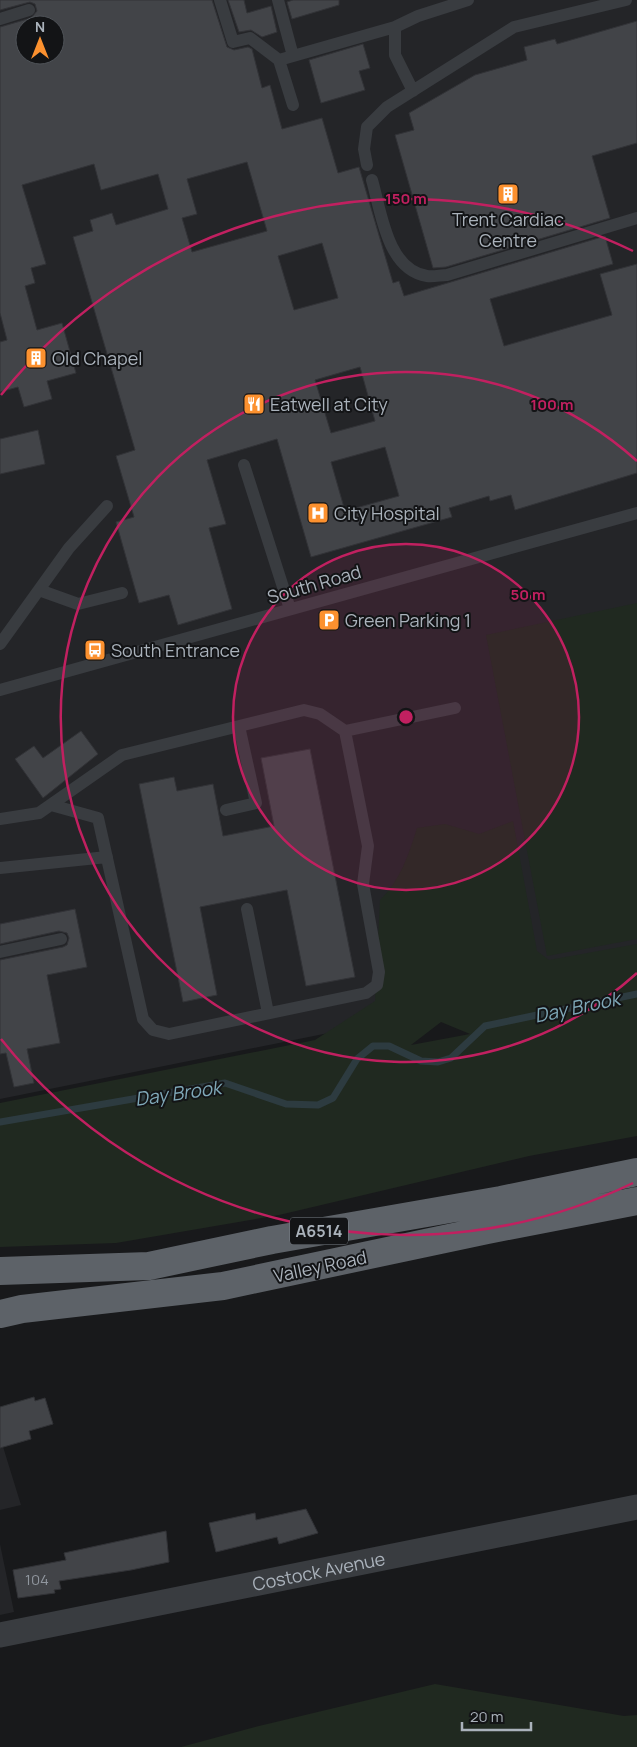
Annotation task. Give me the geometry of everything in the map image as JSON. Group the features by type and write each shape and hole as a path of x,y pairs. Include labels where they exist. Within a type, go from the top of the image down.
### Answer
{"highway":[{"name":"Valley Road","path":"0,1271 148,1266 272,1240 501,1200 637,1172"},
{"name":"Valley Road","path":"0,1314 22,1309 223,1286 487,1230 637,1201"}],"street":[{"name":"Costock Avenue","path":"0,1634 637,1507"}],"lane":[{"path":"220,0 233,42 250,38 279,60 292,105"},
{"path":"278,0 293,56"},
{"path":"279,60 395,27 418,16 468,0"},
{"path":"367,165 364,149 367,127 387,107 514,27 626,0"},
{"path":"0,19 29,10"},
{"path":"395,27 395,55 413,91"},
{"path":"372,180 391,242 398,258 409,269 427,276 447,275 637,218"},
{"path":"244,465 290,609"},
{"path":"0,644 69,548 107,506"},
{"name":"South Road","path":"0,690 637,513"},
{"path":"39,590 78,604 122,594"},
{"path":"345,731 455,708"},
{"path":"0,819 39,813 122,755 304,710 320,714 345,731 368,846 363,884 379,972 377,985 366,993 169,1034 153,1030 143,1019 98,818 51,805"},
{"path":"226,810 256,803 240,726"},
{"path":"0,868 107,857"},
{"path":"247,909 268,1013"},
{"path":"0,952 61,939"}],"shaded area":[{"name":"City Hospital","path":"0,0 637,0 637,971 0,1099"},
{"path":"637,603 637,939 547,956 486,635"},
{"path":"513,821 537,951 549,960 637,944 637,1136 529,1156 279,1215 116,1243 0,1247 0,1103 315,1040 375,1001 380,900 398,876 417,828 445,824 479,834","holes":["441,1022 470,1034 411,1045"]},
{"path":"0,1437 21,1505 0,1510"},
{"path":"0,1544 14,1612 0,1615"},
{"path":"435,1684 624,1716 637,1715 637,1747 181,1747 259,1726"}],"building":[{"path":"0,0 212,0 227,47 234,50 248,47 252,49 262,88 270,85 282,129 322,118 338,173 359,167 393,283 399,281 404,296 605,236 613,264 490,299 504,346 612,315 600,274 637,264 637,473 515,510 511,495 490,501 489,496 449,508 452,517 311,557 277,439 207,460 226,524 209,528 232,609 178,625 169,595 139,603 116,522 134,517 116,456 135,450 73,237 93,231 90,220 112,213 116,225 168,209 158,174 101,190 94,164 22,185 46,264 31,268 35,283 25,286 37,330 62,323 76,373 47,381 52,399 24,407 18,387 0,392 0,342 7,340 0,313 0,27 15,23 15,65 65,65 65,15 34,15 37,11 35,4 30,2 0,10","holes":["247,162 267,231 192,252 182,218 197,214 187,179","322,243 338,298 294,310 278,256","360,367 375,421 331,433 315,380","385,447 399,496 345,511 331,462"]},
{"path":"228,0 244,0 247,13 271,6 277,32 262,37 251,30 239,32"},
{"path":"293,0 339,0 339,5 292,19 287,2"},
{"name":"Trent Cardiac Centre","path":"637,21 637,143 592,156 610,218 446,267 433,268 395,135 414,130 409,113 475,75 527,60 524,47 555,39 557,44"},
{"path":"363,44 370,68 359,71 365,90 321,103 309,60"},
{"path":"38,430 45,464 0,474 0,439"},
{"path":"81,731 98,754 43,798 15,759 34,746 43,758"},
{"path":"310,749 355,977 306,986 287,890 200,907 217,995 183,1002 139,784 174,777 177,791 213,784 223,836 274,826 261,758"},
{"path":"75,909 87,967 47,975 60,1043 27,1049 34,1083 14,1087 6,1053 0,1054 0,960 63,947 67,945 69,938 67,933 59,931 0,944 0,924"},
{"path":"34,1397 35,1401 45,1398 53,1424 29,1431 31,1439 0,1448 0,1407"},
{"path":"306,1509 318,1533 279,1544 277,1537 216,1552 209,1523 255,1513 256,1520"},
{"path":"166,1531 169,1562 59,1581 61,1589 54,1590 55,1593 18,1598 13,1570 66,1560 64,1553"}],"waterway":[{"name":"Day Brook","path":"0,1122 225,1083 286,1104 318,1105 333,1098 357,1059 373,1046 389,1046 421,1061 438,1062 451,1058 485,1026 637,994"}],"place":[{"name":"Trent Cardiac Centre","path":"508,194"},
{"name":"Old Chapel","path":"36,358"},
{"name":"Eatwell at City","path":"254,404"},
{"name":"City Hospital","path":"318,513"},
{"name":"Green Parking 1","path":"329,620"},
{"name":"South Entrance","path":"95,650"}]}
